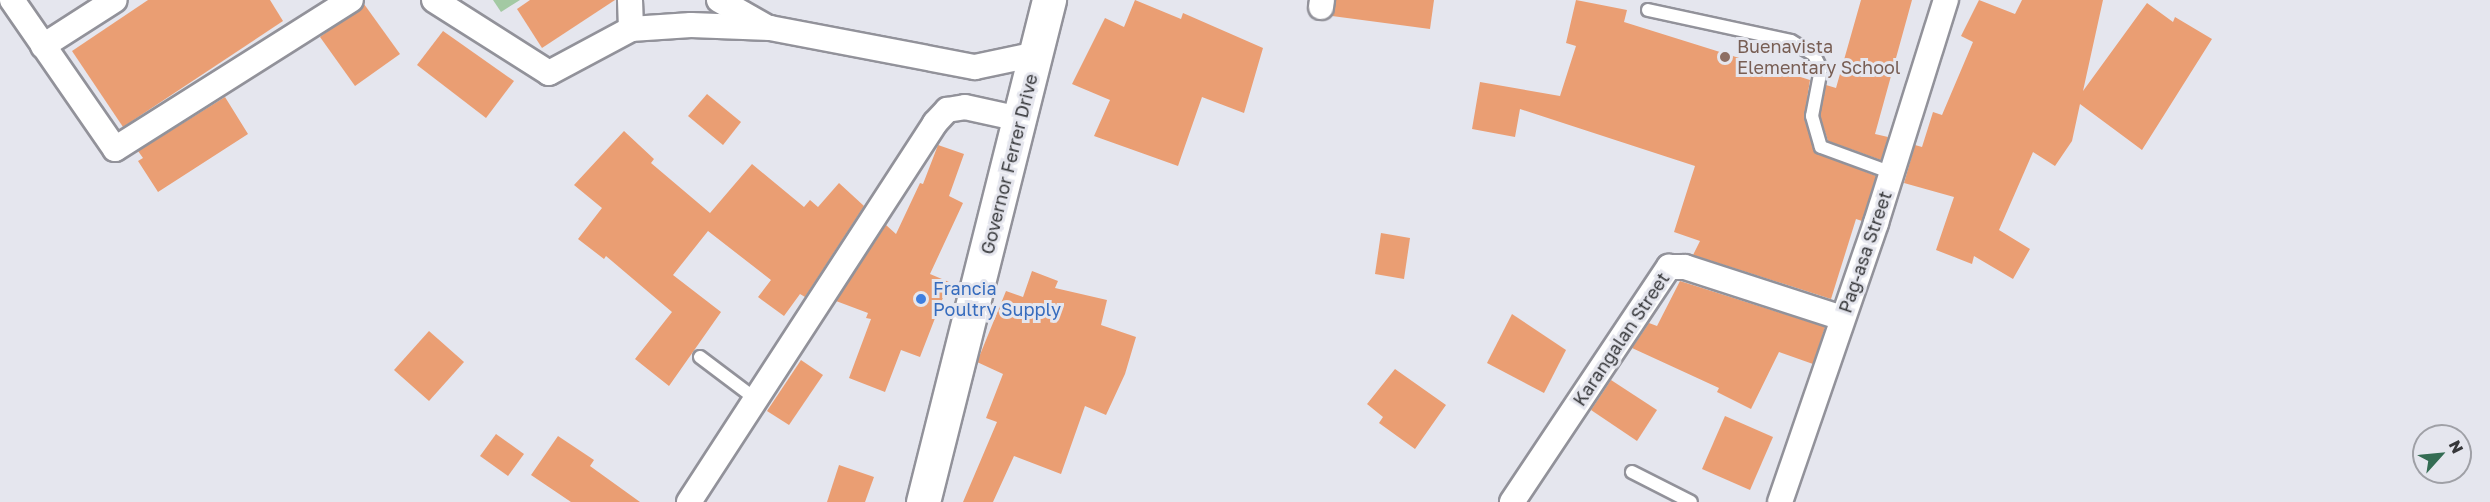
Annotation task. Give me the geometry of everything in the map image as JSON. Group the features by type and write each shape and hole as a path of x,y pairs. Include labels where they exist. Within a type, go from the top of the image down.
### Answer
{"main road":[{"name":"Governor Ferrer Drive","path":"922,502 1049,0"}],"street":[{"path":"12,0 115,149 351,0"},
{"path":"43,46 115,0"},
{"path":"434,0 549,73 631,29 691,25 770,28 975,67 1007,63 1036,54"},
{"path":"630,0 631,29"},
{"path":"719,0 770,28"},
{"name":"Pag-asa Street","path":"1780,502 1892,173 1946,0"},
{"path":"689,502 934,123 946,111 965,107 1020,119"},
{"name":"Karangalan Street","path":"1512,502 1669,267 1685,267 1842,318"}],"lane":[{"path":"1648,10 1791,41 1814,55 1821,69 1812,116 1821,147 1892,173"},
{"path":"700,357 757,400"},
{"path":"1632,472 1691,502"}],"green space":[{"path":"493,0 520,0 501,12"}],"building":[{"path":"148,0 270,0 283,21 123,127 72,51"},
{"path":"530,0 615,0 542,48 517,9"},
{"path":"1135,0 1181,19 1183,13 1263,48 1244,113 1202,97 1178,166 1094,136 1110,100 1072,84 1105,18 1124,27"},
{"path":"1336,0 1434,0 1430,29 1332,16"},
{"path":"1576,0 1627,10 1624,22 1810,80 1804,118 1815,152 1876,176 1862,221 1856,219 1831,299 1693,255 1700,241 1674,232 1695,166 1520,109 1515,137 1472,129 1480,82 1560,96 1576,46 1566,43"},
{"path":"1861,0 1912,0 1875,134 1888,137 1881,160 1828,141 1820,116 1826,85 1836,88"},
{"path":"1979,0 2015,14 2022,0 2103,0 2083,91 2147,3 2173,22 2175,17 2212,39 2142,150 2080,104 2072,141 2055,166 2033,152 1999,230 2030,249 2013,279 1974,256 1972,264 1936,250 1954,197 1904,183 1915,145 1922,147 1933,112 1942,115 1973,42 1961,36"},
{"path":"364,4 400,54 355,86 320,37"},
{"path":"443,31 514,81 486,118 417,65"},
{"path":"707,94 741,122 723,145 688,116"},
{"path":"225,97 248,134 158,192 138,161 143,158 138,151"},
{"path":"624,131 654,159 651,163 710,213 752,164 804,207 810,200 818,207 839,183 864,206 805,297 800,294 784,316 758,297 771,280 708,231 673,275 721,312 669,386 635,359 672,312 606,256 604,259 578,239 602,208 574,185"},
{"path":"938,145 964,154 949,196 963,203 930,274 949,282 920,357 901,350 885,392 849,378 871,319 866,318 868,313 836,301 886,225 896,234 920,183 923,184"},
{"path":"1381,233 1410,238 1404,279 1375,274"},
{"path":"1032,271 1058,281 1055,288 1107,300 1101,325 1136,337 1125,374 1106,415 1085,406 1061,474 1014,456 993,502 963,502 997,422 986,418 1003,374 977,362 1006,291 1023,297"},
{"path":"1680,281 1825,327 1813,364 1779,352 1751,409 1717,392 1719,388 1632,348 1649,323 1657,326"},
{"path":"1512,314 1566,350 1544,393 1487,363"},
{"path":"429,331 464,362 429,401 394,370"},
{"path":"801,360 823,375 789,425 767,411"},
{"path":"1395,369 1446,405 1415,449 1379,423 1383,417 1367,404"},
{"path":"1611,380 1657,410 1637,441 1591,410"},
{"path":"1725,416 1773,437 1750,490 1702,469"},
{"path":"496,434 524,454 508,476 480,456"},
{"path":"558,436 594,460 590,466 640,502 571,502 531,475"},
{"path":"839,465 874,477 865,502 827,502"}],"place":[{"name":"Buenavista Elementary School","path":"1725,57"},
{"name":"Francia Poultry Supply","path":"921,299"}]}
